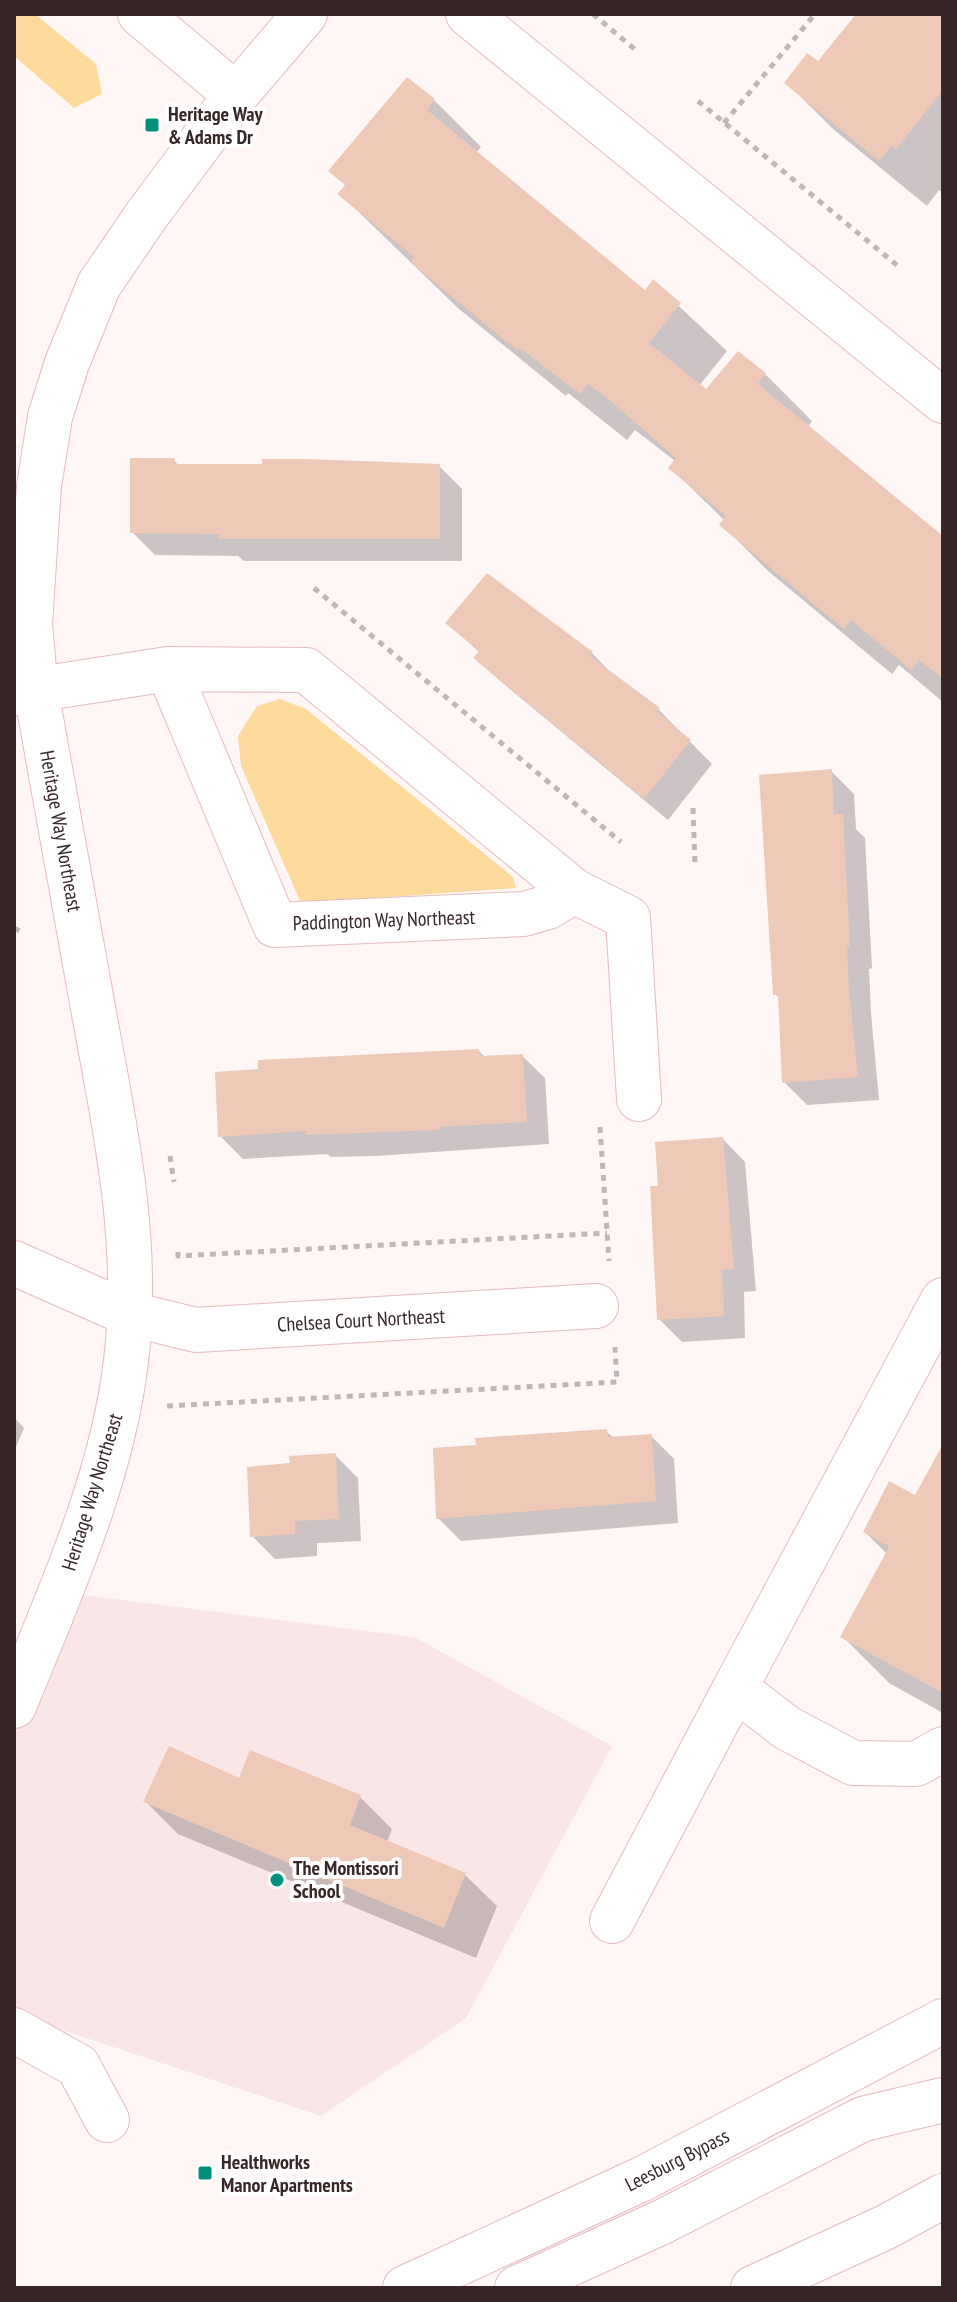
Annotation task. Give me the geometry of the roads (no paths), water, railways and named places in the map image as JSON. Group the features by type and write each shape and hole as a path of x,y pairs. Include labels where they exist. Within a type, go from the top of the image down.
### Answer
{"main road":[{"path":"140,14 236,95"},
{"name":"Heritage Way Northeast","path":"14,1706 73,1560 114,1425 126,1359 131,1266 125,1181 25,692 39,486 50,417 67,363 99,285 236,95 305,14"},
{"path":"468,14 943,401"},
{"path":"25,692 168,669 306,670 574,891 628,918 639,1099"},
{"name":"Paddington Way Northeast","path":"168,669 275,925 524,914 548,907 574,891"},
{"name":"Chelsea Court Northeast","path":"14,1263 127,1313 196,1330 596,1306"},
{"path":"612,1921 943,1300"},
{"path":"735,1688 787,1728 853,1763 916,1764 943,1749"},
{"name":"Leesburg Bypass","path":"405,2288 642,2179 943,2021"},
{"path":"14,2030 78,2066 107,2120"},
{"path":"517,2288 662,2222 863,2119 943,2100"},
{"path":"753,2288 886,2227 943,2196"}],"place":[{"name":"Heritage Way & Adams Dr","path":"152,125"},
{"name":"The Montissori School","path":"277,1880"},
{"name":"Healthworks Manor Apartments","path":"205,2173"}]}
